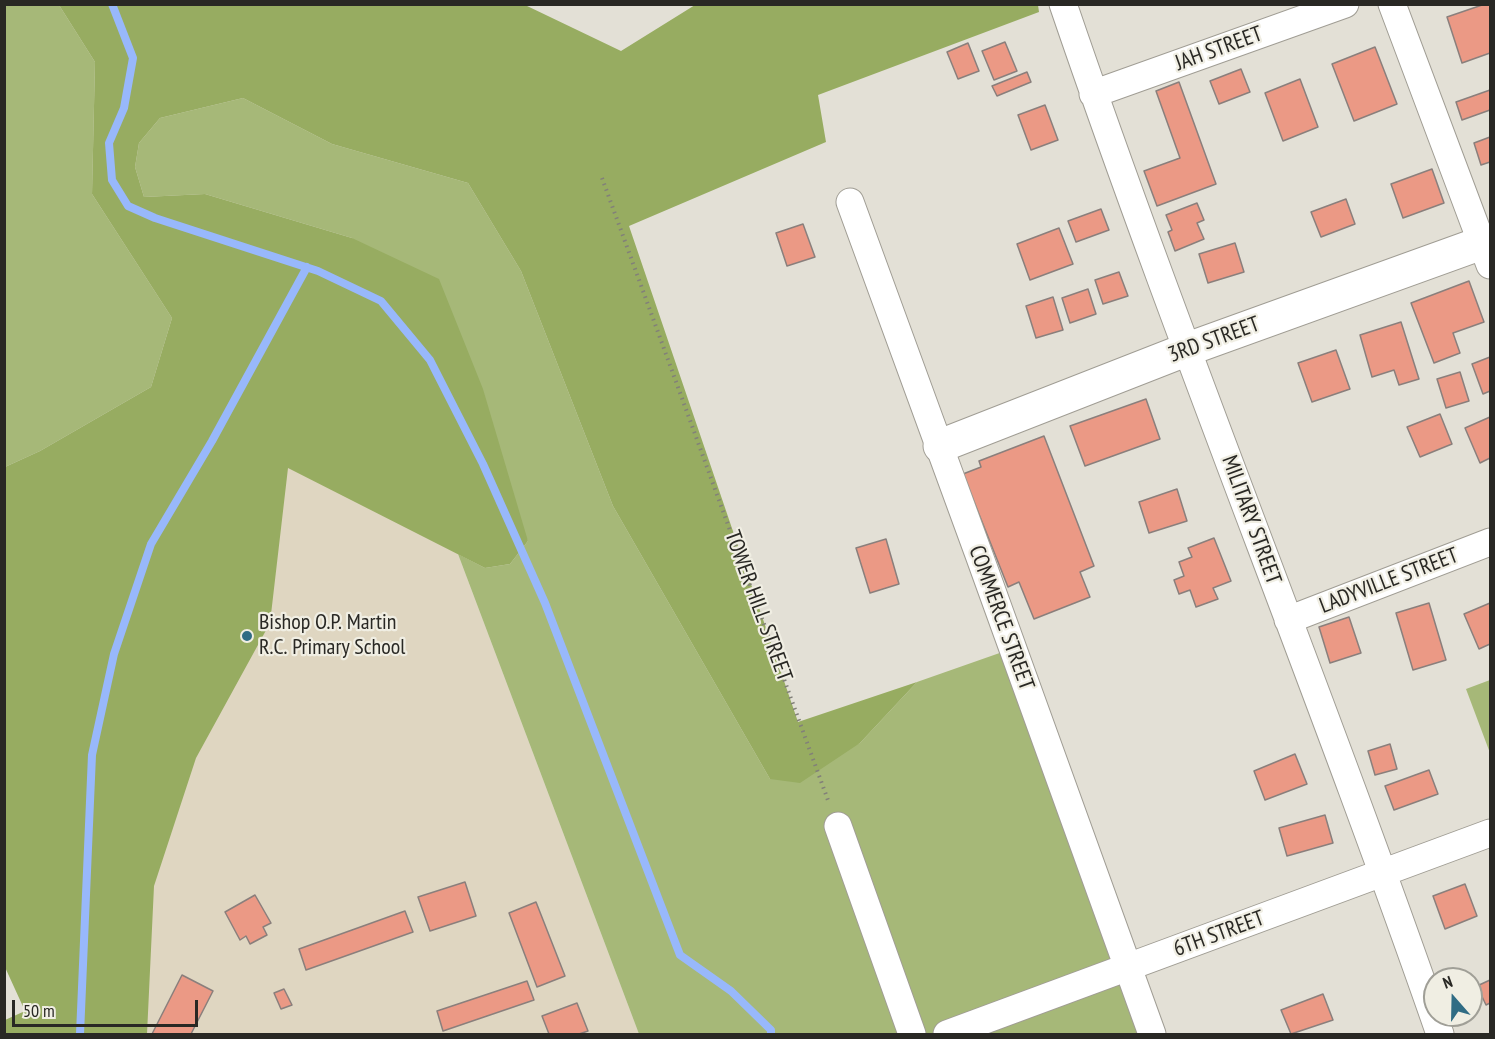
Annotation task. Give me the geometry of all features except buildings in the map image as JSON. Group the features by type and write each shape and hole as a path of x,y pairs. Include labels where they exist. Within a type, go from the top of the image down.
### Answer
{"street":[{"name":"MILITARY STREET","path":"1063,4 1093,94 1383,873 1440,1035"},
{"name":"JAH STREET","path":"1093,94 1345,4"},
{"path":"1392,4 1488,250"},
{"name":"COMMERCE STREET","path":"850,202 1152,1035"},
{"name":"3RD STREET","path":"940,446 1188,349 1488,250"},
{"name":"LADYVILLE STREET","path":"1288,620 1491,542"},
{"path":"838,826 912,1035"},
{"name":"6TH STREET","path":"947,1035 1491,833"}],"path":[{"name":"TOWER HILL STREET","path":"602,177 838,826"}],"shaded area":[{"name":"Bishop O.P. Martin R.C. Primary School","path":"350,275 639,1034 122,1034 5,571"}],"green space":[{"path":"5,5 59,5 95,62 92,194 172,318 151,387 40,451 5,467"},
{"path":"59,5 525,5 621,51 695,5 1038,5 1039,12 818,95 826,142 629,226 798,722 917,682 860,743 800,783 770,779 613,506 521,271 468,183 332,144 243,98 160,118 139,143 135,167 144,197 205,194 352,238 439,279 483,389 528,541 510,564 485,568 288,468 270,623 196,758 154,886 147,1034 5,1034 5,1020 25,1011 4,965 5,467 40,451 151,387 172,318 92,194 95,62"},
{"path":"243,98 332,144 468,183 521,271 613,506 770,779 860,743 917,682 1011,649 1141,1034 639,1034 458,554 485,568 510,564 528,541 352,238 205,194 144,197 135,167 139,143 160,118"},
{"path":"1490,680 1490,753 1466,689"}],"waterway":[{"path":"112,4 133,58 124,108 109,143 112,180 128,206 155,218 318,271 381,301 430,360 483,464 545,603 680,955 731,991 771,1030 771,1034"},
{"path":"80,1034 92,755 114,654 151,544 212,441 307,267"}],"place":[{"name":"Bishop O.P. Martin R.C. Primary School","path":"247,636"}]}
